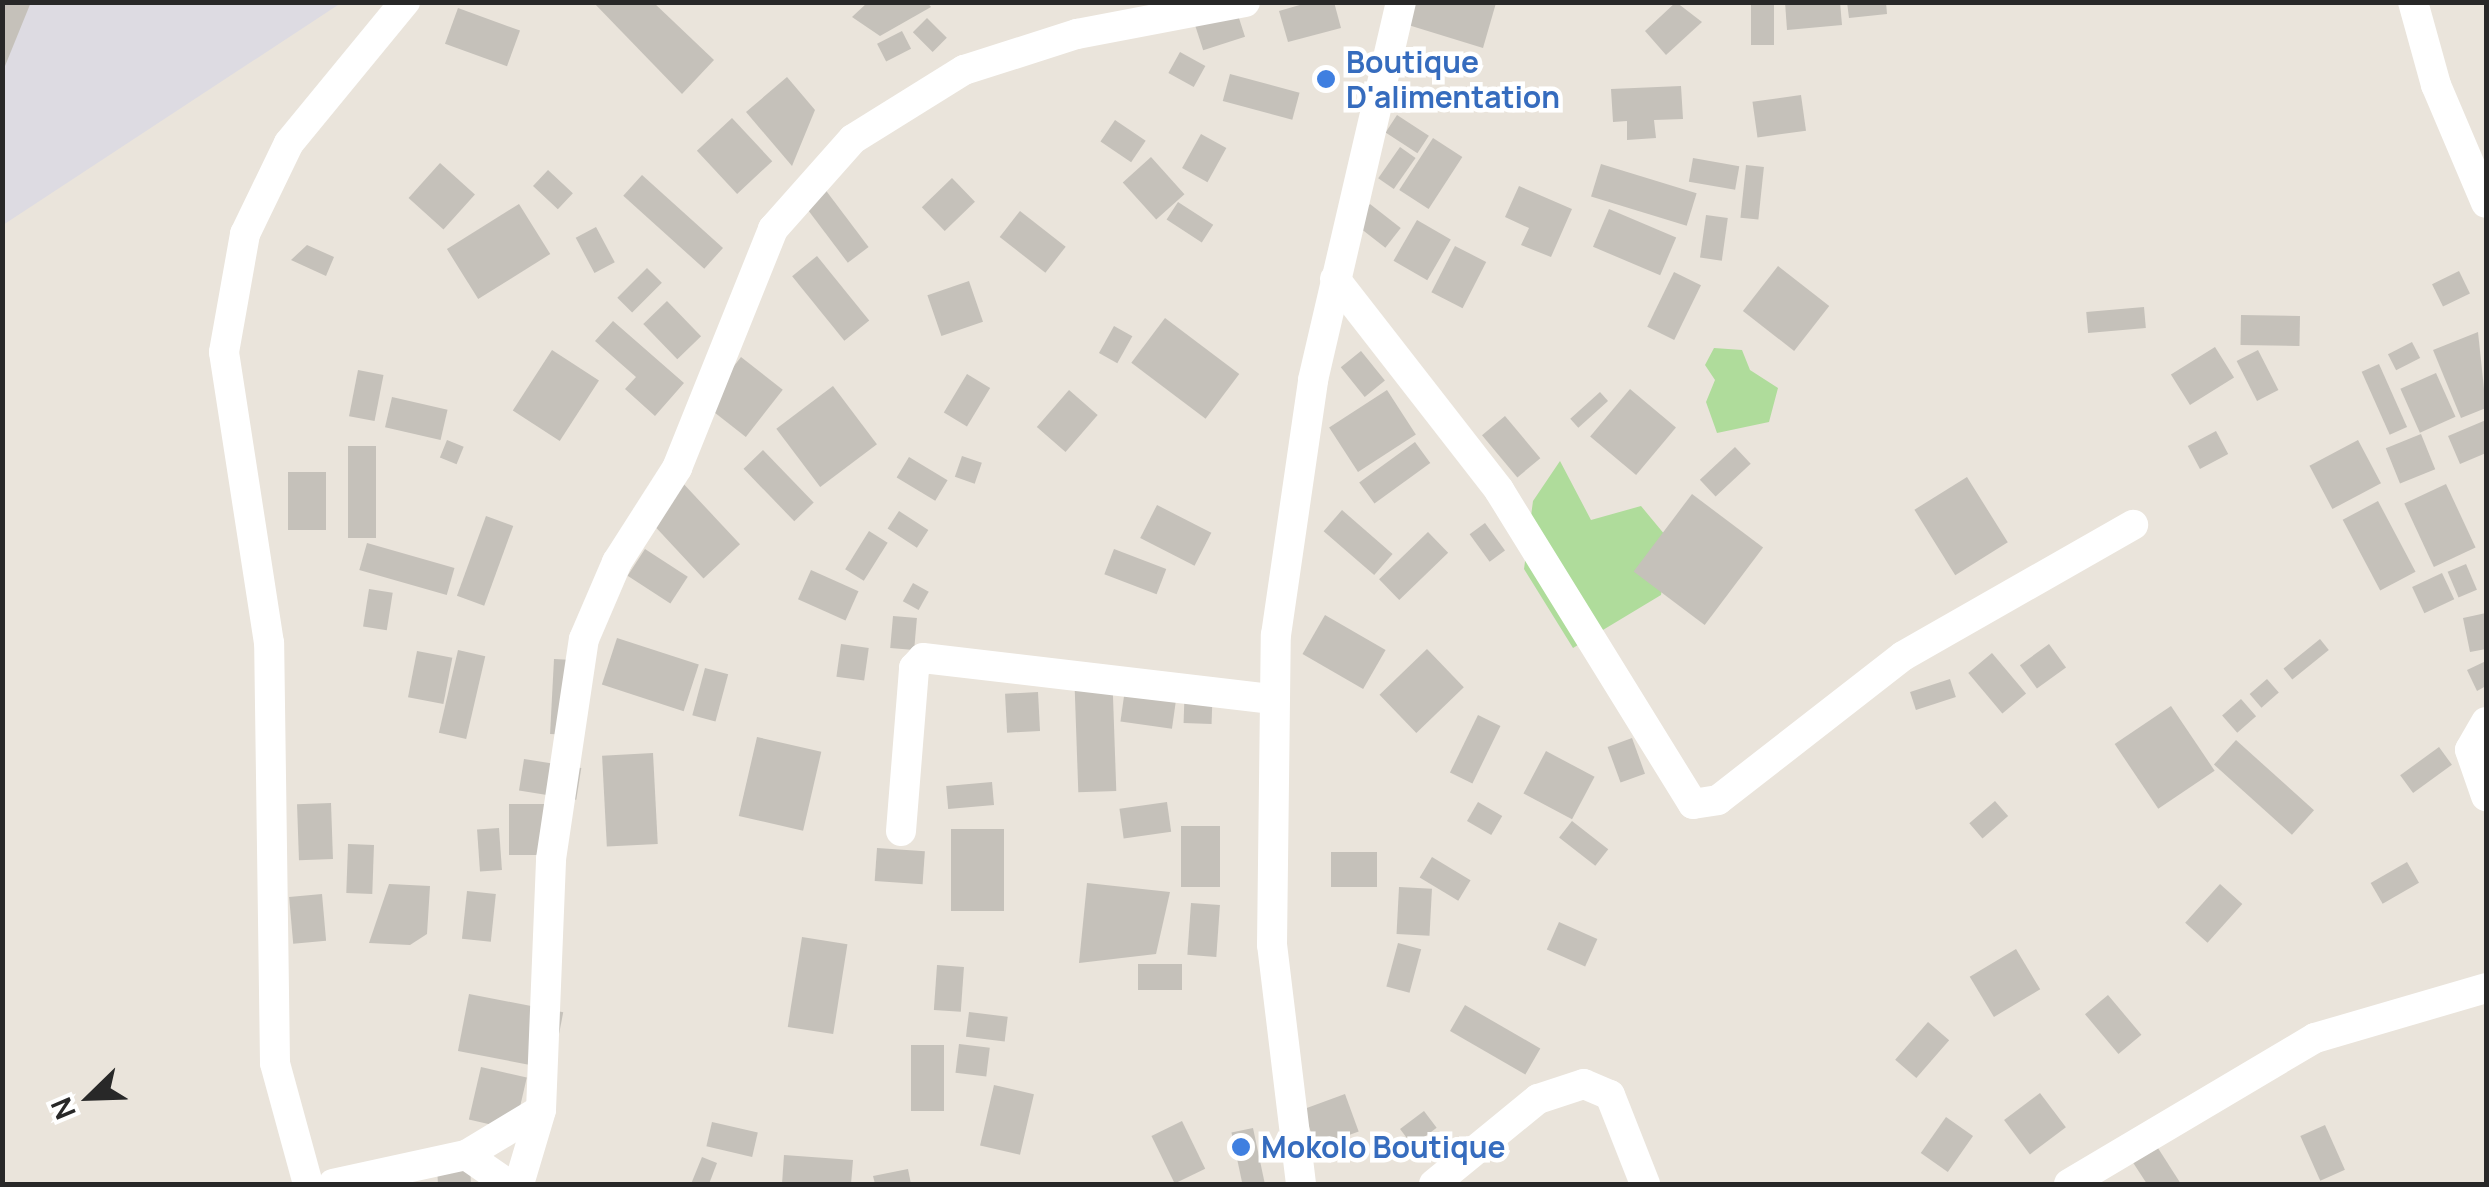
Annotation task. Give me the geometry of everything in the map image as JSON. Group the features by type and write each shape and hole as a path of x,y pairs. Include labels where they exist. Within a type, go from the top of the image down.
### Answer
{"street":[{"path":"308,1184 275,1063 269,643 224,352 244,234 289,143 405,2"},
{"path":"520,1184 542,1110 551,859 584,639 617,562 677,468 794,195 884,115 964,70 1094,30 1245,2"},
{"path":"1302,1184 1272,945 1274,699 1312,380 1400,2"},
{"path":"2414,2 2436,84 2486,204"},
{"path":"1335,279 1499,490 1693,804 1718,800 1903,656 2133,525"},
{"path":"902,832 914,668 922,658 1274,699"},
{"path":"2486,722 2470,750 2486,796"},
{"path":"2070,1184 2315,1038 2486,988"},
{"path":"1434,1184 1547,1094 1584,1084 1610,1096 1645,1184"},
{"path":"334,1184 466,1155 542,1110"},
{"path":"466,1155 508,1184"}],"shaded area":[{"path":"3,3 341,3 3,225"}],"green space":[{"path":"1714,348 1742,350 1750,370 1778,388 1769,422 1717,433 1706,402 1715,380 1705,365"},
{"path":"1560,461 1591,520 1641,506 1670,541 1661,595 1573,648 1524,569 1533,501"}],"building":[{"path":"3,2 31,2 3,71"},
{"path":"593,2 653,2 714,60 682,94"},
{"path":"868,2 927,2 931,7 880,36 852,17"},
{"path":"1310,2 1334,2 1341,28 1288,42 1279,11"},
{"path":"1411,2 1496,3 1483,48 1405,24"},
{"path":"1676,2 1702,22 1666,55 1645,31"},
{"path":"1751,2 1774,2 1774,45 1751,45"},
{"path":"1785,2 1840,2 1842,25 1787,30"},
{"path":"1847,2 1886,2 1887,14 1849,18"},
{"path":"458,8 520,31 507,66 445,44"},
{"path":"1237,12 1245,37 1203,50 1195,26"},
{"path":"927,18 947,38 933,52 913,32"},
{"path":"902,31 911,49 886,62 877,44"},
{"path":"1180,52 1205,66 1194,87 1168,73"},
{"path":"1230,74 1300,93 1292,120 1223,101"},
{"path":"787,77 815,110 792,166 746,112"},
{"path":"1681,86 1683,119 1654,120 1656,138 1627,140 1627,121 1613,122 1611,89"},
{"path":"1801,95 1806,131 1757,137 1752,102"},
{"path":"1397,115 1429,136 1417,153 1386,133"},
{"path":"732,118 772,161 737,194 697,151"},
{"path":"1115,120 1146,141 1131,162 1100,142"},
{"path":"1201,134 1226,148 1207,182 1182,168"},
{"path":"1433,138 1462,157 1429,209 1399,190"},
{"path":"1400,147 1416,158 1394,189 1378,178"},
{"path":"1151,157 1184,194 1156,220 1123,182"},
{"path":"1693,158 1739,166 1735,190 1689,182"},
{"path":"440,163 475,194 443,229 409,198"},
{"path":"1601,164 1697,193 1687,226 1591,197"},
{"path":"1746,165 1764,167 1758,220 1740,218"},
{"path":"548,170 573,193 558,209 533,186"},
{"path":"642,175 723,248 704,269 623,196"},
{"path":"952,178 975,202 945,231 922,207"},
{"path":"818,180 869,247 848,263 797,196"},
{"path":"1519,186 1572,209 1551,257 1521,245 1529,228 1505,217"},
{"path":"1178,202 1213,225 1202,242 1167,220"},
{"path":"519,204 550,254 478,299 447,249"},
{"path":"1370,204 1401,228 1385,248 1355,224"},
{"path":"1609,209 1676,238 1660,275 1593,247"},
{"path":"1020,211 1066,247 1045,273 1000,237"},
{"path":"1706,215 1728,218 1722,261 1700,258"},
{"path":"1417,220 1451,240 1427,280 1394,261"},
{"path":"596,227 615,262 594,273 576,238"},
{"path":"307,245 334,257 326,276 291,260"},
{"path":"1455,246 1486,262 1463,308 1431,292"},
{"path":"817,256 869,321 844,341 792,276"},
{"path":"1778,266 1829,306 1794,351 1743,311"},
{"path":"647,268 662,283 632,313 617,298"},
{"path":"2459,271 2470,293 2443,307 2432,284"},
{"path":"1674,272 1701,285 1674,340 1647,327"},
{"path":"969,281 983,322 941,336 927,295"},
{"path":"667,301 701,336 677,359 643,324"},
{"path":"2144,307 2146,328 2088,333 2086,312"},
{"path":"2241,315 2300,316 2299,346 2240,345"},
{"path":"1165,318 1239,374 1206,419 1131,363"},
{"path":"613,321 684,383 655,416 625,389 636,377 595,341"},
{"path":"1114,326 1132,336 1117,363 1099,353"},
{"path":"2478,332 2486,408 2461,418 2433,350"},
{"path":"2412,342 2420,358 2396,370 2388,354"},
{"path":"2215,347 2234,378 2190,405 2171,375"},
{"path":"552,350 599,380 560,441 513,410"},
{"path":"2258,350 2278,390 2257,401 2237,361"},
{"path":"1361,351 1385,381 1365,397 1341,367"},
{"path":"741,357 783,390 746,437 704,404"},
{"path":"2379,364 2407,427 2390,435 2362,372"},
{"path":"358,370 384,375 375,421 349,416"},
{"path":"2436,373 2456,417 2420,433 2400,389"},
{"path":"967,374 990,388 967,426 944,413"},
{"path":"833,386 877,444 820,487 776,429"},
{"path":"1630,389 1676,428 1636,475 1590,436"},
{"path":"1069,390 1098,415 1066,452 1037,427"},
{"path":"1387,390 1416,434 1358,472 1329,428"},
{"path":"1600,392 1608,401 1578,428 1570,419"},
{"path":"392,397 448,410 441,440 385,427"},
{"path":"1505,416 1540,458 1517,477 1482,435"},
{"path":"2486,420 2486,453 2460,464 2448,436"},
{"path":"2216,431 2228,454 2200,469 2188,446"},
{"path":"2421,434 2435,469 2400,483 2386,448"},
{"path":"447,440 464,447 457,464 440,458"},
{"path":"2358,440 2381,483 2332,509 2309,466"},
{"path":"1415,442 1430,463 1374,504 1359,483"},
{"path":"348,446 376,446 376,538 348,538"},
{"path":"1735,447 1751,464 1716,497 1700,480"},
{"path":"763,450 814,503 794,521 744,469"},
{"path":"962,456 982,463 975,484 955,477"},
{"path":"909,457 948,480 935,501 897,478"},
{"path":"288,472 326,472 326,530 288,530"},
{"path":"1967,477 2008,542 1955,575 1914,510"},
{"path":"680,480 740,544 703,578 643,514"},
{"path":"2446,484 2476,547 2434,567 2404,503"},
{"path":"1692,494 1763,548 1705,625 1634,571"},
{"path":"2378,501 2416,572 2380,590 2343,520"},
{"path":"1157,505 1211,533 1195,566 1140,538"},
{"path":"1342,510 1393,554 1374,575 1324,531"},
{"path":"899,511 928,530 917,548 888,529"},
{"path":"486,516 513,526 484,606 457,596"},
{"path":"1485,523 1505,551 1490,562 1470,534"},
{"path":"869,531 888,543 864,581 845,569"},
{"path":"1428,532 1448,553 1399,600 1379,579"},
{"path":"367,543 454,568 447,595 359,570"},
{"path":"645,549 688,577 670,604 628,576"},
{"path":"1114,549 1166,569 1157,594 1104,574"},
{"path":"2466,564 2477,590 2459,598 2448,572"},
{"path":"811,570 859,591 845,620 798,599"},
{"path":"2442,573 2454,599 2424,613 2412,587"},
{"path":"913,583 929,592 919,610 903,601"},
{"path":"369,589 393,593 387,630 363,627"},
{"path":"2486,613 2486,649 2470,652 2463,618"},
{"path":"1325,615 1386,650 1363,689 1302,654"},
{"path":"893,616 917,618 914,650 890,648"},
{"path":"617,638 699,665 684,711 602,685"},
{"path":"2320,639 2329,650 2292,679 2283,669"},
{"path":"841,644 869,648 864,681 836,677"},
{"path":"2049,644 2066,667 2037,689 2020,665"},
{"path":"1427,649 1464,687 1416,733 1380,695"},
{"path":"458,650 485,656 466,739 439,733"},
{"path":"417,651 452,658 443,704 408,697"},
{"path":"1992,653 2026,694 2002,714 1968,673"},
{"path":"554,659 587,661 583,736 550,734"},
{"path":"2486,661 2486,686 2477,691 2467,670"},
{"path":"705,668 728,674 716,722 692,715"},
{"path":"1112,668 1116,791 1078,792 1074,669"},
{"path":"1127,675 1178,682 1172,729 1120,722"},
{"path":"1950,679 1956,697 1916,710 1910,692"},
{"path":"2267,679 2279,693 2261,708 2250,694"},
{"path":"1185,682 1213,683 1212,724 1184,723"},
{"path":"1038,692 1040,731 1007,733 1005,694"},
{"path":"2241,699 2256,716 2237,733 2222,715"},
{"path":"2171,706 2215,771 2158,809 2115,744"},
{"path":"1478,715 1500,726 1472,783 1450,773"},
{"path":"757,737 821,752 803,831 739,816"},
{"path":"1632,738 1645,774 1621,783 1608,747"},
{"path":"2236,740 2314,810 2292,835 2214,765"},
{"path":"2439,747 2452,765 2413,793 2400,775"},
{"path":"1546,751 1595,777 1572,819 1523,793"},
{"path":"653,753 658,844 607,847 602,756"},
{"path":"524,759 581,768 576,800 519,791"},
{"path":"992,782 994,805 948,809 946,786"},
{"path":"1995,801 2008,816 1982,838 1969,823"},
{"path":"1167,802 1171,832 1124,838 1119,809"},
{"path":"1478,802 1502,816 1491,835 1467,821"},
{"path":"331,803 333,859 299,860 297,804"},
{"path":"509,804 546,804 546,855 509,855"},
{"path":"1572,821 1608,849 1595,866 1559,838"},
{"path":"1181,826 1220,826 1220,887 1181,887"},
{"path":"499,828 502,870 480,871 477,830"},
{"path":"951,829 1004,829 1004,911 951,911"},
{"path":"348,844 374,845 372,894 346,893"},
{"path":"877,848 925,851 923,884 875,881"},
{"path":"1331,852 1377,852 1377,887 1331,887"},
{"path":"1432,857 1471,880 1458,901 1420,878"},
{"path":"2407,862 2419,883 2383,904 2371,883"},
{"path":"1087,883 1170,892 1156,954 1079,963"},
{"path":"389,884 430,886 427,934 410,945 369,943"},
{"path":"2220,884 2242,904 2207,943 2185,923"},
{"path":"1399,887 1432,889 1429,936 1397,934"},
{"path":"467,891 496,894 491,942 462,939"},
{"path":"322,894 326,941 293,944 289,897"},
{"path":"1191,903 1220,905 1216,957 1187,955"},
{"path":"1559,922 1597,939 1585,966 1547,949"},
{"path":"802,937 847,944 833,1034 788,1027"},
{"path":"1398,943 1421,949 1410,993 1386,986"},
{"path":"2016,949 2040,989 1994,1017 1970,977"},
{"path":"1138,964 1182,964 1182,990 1138,990"},
{"path":"937,965 964,967 961,1012 934,1010"},
{"path":"469,994 563,1012 552,1069 458,1051"},
{"path":"2108,995 2141,1035 2118,1054 2085,1014"},
{"path":"1465,1005 1540,1048 1525,1074 1450,1031"},
{"path":"969,1012 1008,1017 1005,1042 966,1037"},
{"path":"1928,1022 1949,1040 1916,1078 1895,1060"},
{"path":"959,1044 990,1048 986,1077 955,1073"},
{"path":"911,1045 944,1045 944,1111 911,1111"},
{"path":"481,1067 527,1078 515,1130 469,1120"},
{"path":"994,1085 1034,1094 1020,1155 980,1145"},
{"path":"2040,1093 2066,1127 2030,1154 2004,1120"},
{"path":"1345,1094 1359,1132 1316,1147 1303,1109"},
{"path":"1424,1111 1437,1128 1413,1146 1400,1129"},
{"path":"1946,1117 1973,1136 1948,1172 1921,1153"},
{"path":"1182,1121 1205,1169 1175,1184 1151,1136"},
{"path":"712,1122 758,1133 752,1157 706,1146"},
{"path":"2325,1125 2345,1170 2320,1181 2300,1136"},
{"path":"1253,1128 1265,1184 1242,1184 1231,1133"},
{"path":"2156,1145 2181,1184 2147,1184 2132,1161"},
{"path":"469,1146 471,1184 438,1184 436,1148"},
{"path":"784,1155 853,1160 851,1184 782,1184"},
{"path":"702,1157 717,1163 709,1184 691,1184"},
{"path":"908,1169 911,1184 875,1184 873,1176"}],"place":[{"name":"Boutique D'alimentation","path":"1326,79"},
{"name":"Mokolo Boutique","path":"1241,1147"}]}
